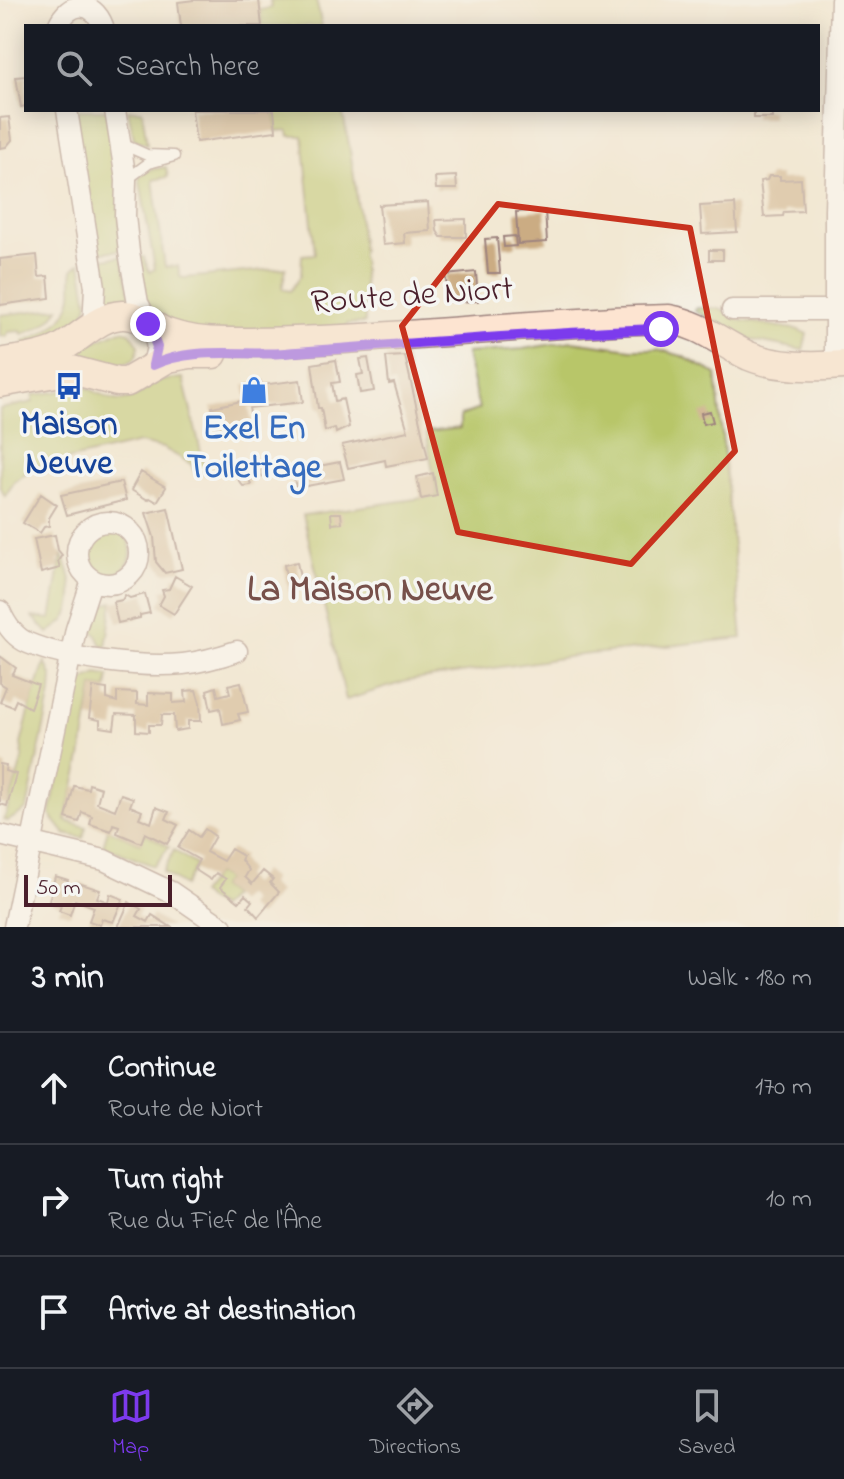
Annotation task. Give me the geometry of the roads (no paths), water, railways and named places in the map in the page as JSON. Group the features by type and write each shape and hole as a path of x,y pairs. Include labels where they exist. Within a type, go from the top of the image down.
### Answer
{"main road":[{"name":"Route de Niort","path":"0,363 51,353 70,344 93,326 124,315 139,318 191,340 284,342 669,319 702,328 761,360 840,375"},
{"name":"Route de Niort","path":"0,383 72,370 127,382 168,358 190,354 259,354 661,329 685,334 758,374 788,382 840,375"}],"street":[{"path":"840,375 835,210 841,0"},
{"path":"59,24 62,17 80,5 95,11 102,24"},
{"path":"67,112 95,287 93,326"},
{"path":"115,112 126,180 125,216 129,252 138,303 157,347 153,365"},
{"path":"732,310 840,310"},
{"path":"14,927 71,654 92,580"},
{"path":"0,611 15,635 28,643 136,665 197,662 237,651"},
{"path":"0,835 104,860 171,892 222,927"}],"lane":[{"path":"120,143 139,153 174,156 142,167 126,180"}],"place":[{"name":"Maison Neuve","path":"69,386"},
{"name":"Exel En Toilettage","path":"254,390"}],"district":[{"name":"La Maison Neuve","path":"370,591"}]}
